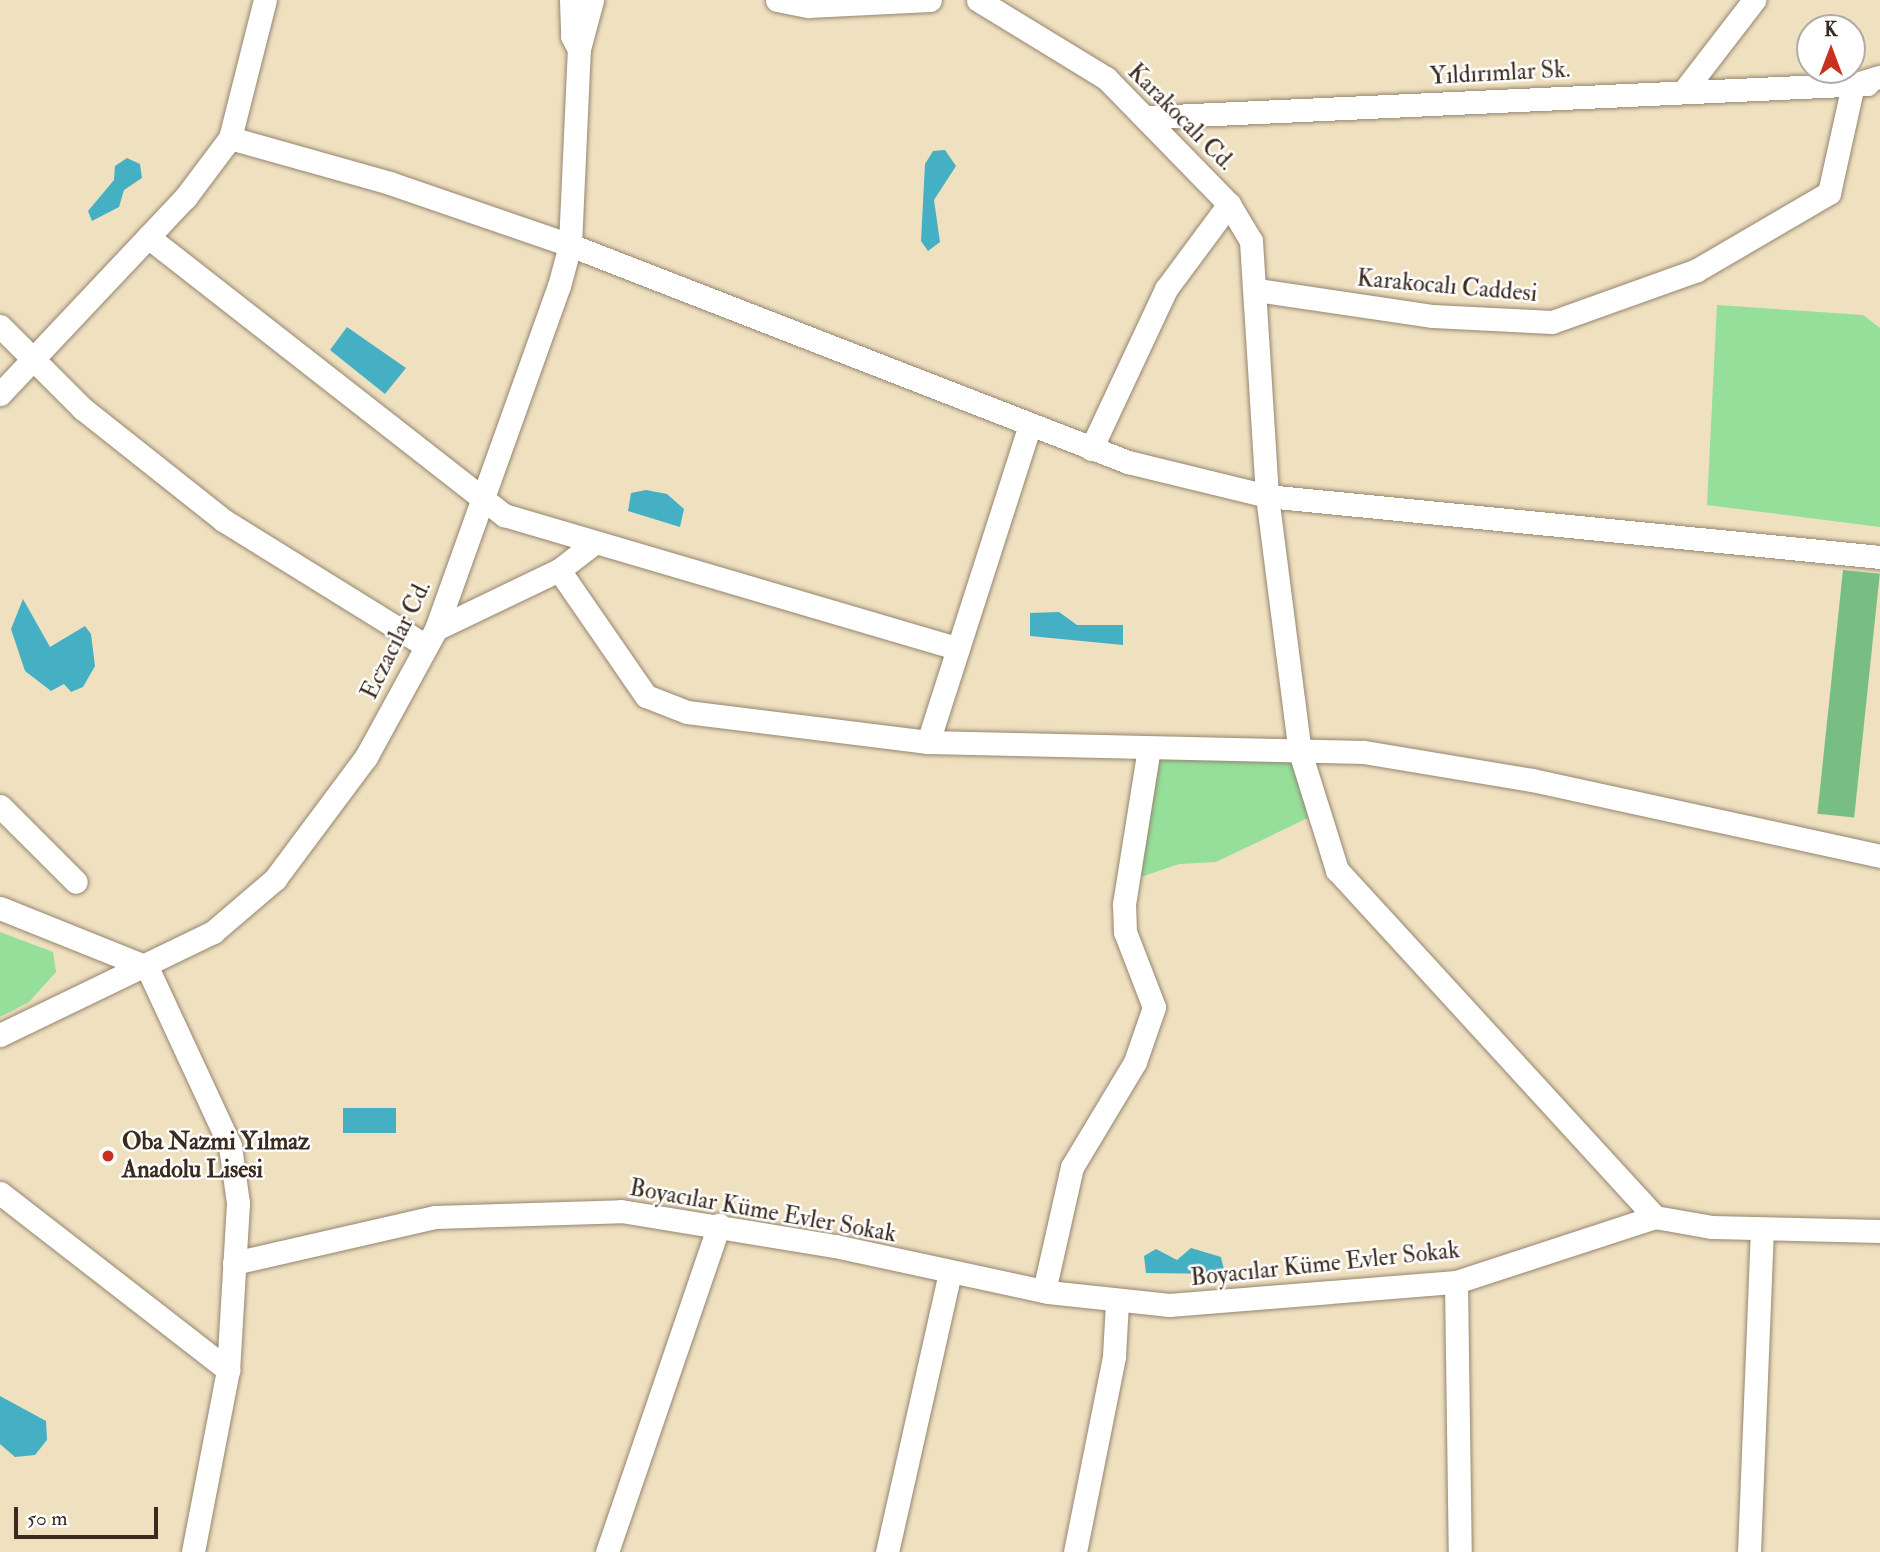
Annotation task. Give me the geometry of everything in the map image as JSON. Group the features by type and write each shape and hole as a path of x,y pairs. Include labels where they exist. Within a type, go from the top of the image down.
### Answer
{"street":[{"path":"0,394 148,237 230,138 265,0"},
{"path":"571,0 572,36 579,49"},
{"path":"579,49 592,0"},
{"path":"777,0 808,3 930,0"},
{"name":"Karakocalı Cd.","path":"978,0 1106,78 1150,117 1228,204 1251,241 1257,290 1267,496 1300,752 1336,870 1656,1217"},
{"path":"1684,91 1754,0"},
{"name":"Eczacılar Cd.","path":"0,1035 147,967 213,932 275,879 366,757 431,637 482,501 570,245 579,49"},
{"path":"1853,85 1880,80"},
{"name":"Yıldırımlar Sk.","path":"1150,117 1853,85"},
{"name":"Karakocalı Caddesi","path":"1257,290 1433,316 1552,322 1697,270 1829,193 1853,85"},
{"path":"230,138 390,183 570,245 1029,427 1091,449 1267,496 1880,557"},
{"path":"1091,449 1166,289 1228,204"},
{"path":"148,237 482,501 504,515 958,649"},
{"path":"0,326 83,410 223,520 431,637 559,570 594,543"},
{"path":"928,742 1029,427"},
{"path":"559,570 646,696 687,712 928,742 1364,752 1532,780 1880,856"},
{"path":"1044,1292 1072,1167 1135,1062 1154,1007 1125,932 1124,904 1149,748"},
{"path":"0,806 76,882"},
{"path":"0,908 147,967 230,1146 238,1203 228,1370 193,1552"},
{"path":"0,1193 228,1370"},
{"name":"Boyacılar Küme Evler Sokak","path":"234,1263 447,1216 621,1211 719,1225 1044,1292 1116,1303 1169,1306 1456,1282 1656,1217"},
{"path":"1656,1217 1762,1230 1880,1231"},
{"path":"607,1552 719,1225"},
{"path":"1749,1552 1762,1230"},
{"path":"887,1552 950,1273"},
{"path":"1456,1282 1460,1552"},
{"path":"1075,1552 1114,1356 1116,1303"}],"green space":[{"path":"1717,305 1863,315 1880,328 1880,527 1707,505"},
{"path":"1843,570 1880,574 1854,818 1817,814"},
{"path":"1154,754 1296,757 1314,815 1216,862 1179,864 1132,880"},
{"path":"0,932 53,952 56,972 29,1002 0,1017"}],"water":[{"path":"945,150 956,166 934,200 940,242 928,251 921,241 925,164 933,151"},
{"path":"127,158 140,164 142,178 124,190 119,207 92,221 88,211 114,180 115,166"},
{"path":"347,327 406,368 385,394 330,350"},
{"path":"646,490 667,494 684,509 680,527 628,511 631,493"},
{"path":"23,599 50,647 85,626 91,634 95,666 83,687 71,692 64,684 51,691 25,671 11,629"},
{"path":"1059,612 1077,625 1123,625 1123,645 1030,636 1030,613"},
{"path":"343,1108 396,1108 396,1133 343,1133"},
{"path":"1191,1248 1221,1257 1225,1274 1146,1273 1144,1256 1156,1249 1177,1260"},
{"path":"0,1396 46,1421 47,1440 35,1455 15,1457 0,1444"}],"place":[{"name":"Oba Nazmi Yılmaz Anadolu Lisesi","path":"108,1156"}]}
